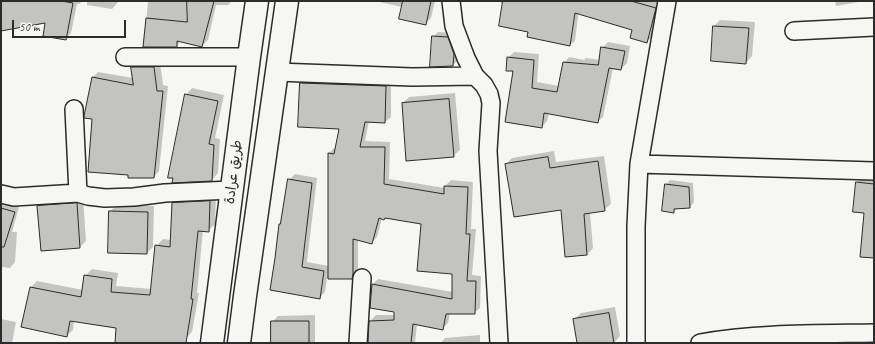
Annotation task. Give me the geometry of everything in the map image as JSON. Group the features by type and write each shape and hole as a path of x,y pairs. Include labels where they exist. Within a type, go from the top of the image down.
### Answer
{"main road":[{"name":"طريق عرادة","path":"213,336 249,56 258,1"},
{"path":"213,336 240,337 287,1"}],"street":[{"path":"451,1 454,26 466,58 475,76 484,85 489,94 491,103 488,151 499,343"},
{"path":"636,343 636,226 639,164 667,1"},
{"path":"794,31 874,27"},
{"path":"125,57 249,56"},
{"path":"277,72 412,77 475,76"},
{"path":"74,109 78,193"},
{"path":"639,164 874,171"},
{"path":"1,194 14,197 78,193 105,198 134,198 165,193 231,190"},
{"path":"358,343 362,278"},
{"path":"700,343 757,336 874,333"}],"building":[{"path":"1,1 61,1 73,3 66,40 43,36 45,23 1,31"},
{"path":"187,1 214,1 202,47 177,41 177,47 143,47 146,18 187,22"},
{"path":"403,1 431,1 426,25 399,19"},
{"path":"503,1 631,1 656,8 647,43 630,38 632,30 575,13 570,46 527,37 528,32 499,26"},
{"path":"713,26 749,28 746,64 711,61"},
{"path":"432,36 448,37 454,54 453,66 430,67"},
{"path":"601,47 625,51 621,70 609,68 598,123 544,113 542,128 505,122 513,71 506,71 507,57 534,60 532,88 557,92 563,62 598,65"},
{"path":"131,67 154,67 157,91 163,91 154,178 128,178 128,175 88,172 92,119 84,118 84,116 92,77 133,85"},
{"path":"300,83 386,86 385,123 365,122 360,147 385,147 384,184 444,194 444,186 468,187 466,234 470,234 467,281 476,281 475,314 446,314 443,330 413,324 411,343 368,343 369,321 394,320 394,312 370,308 372,284 452,299 452,274 417,271 421,224 385,218 384,220 379,218 372,244 353,239 352,279 328,279 328,153 334,154 339,129 298,127"},
{"path":"185,94 218,101 209,144 214,145 212,181 172,183 173,178 168,178"},
{"path":"449,99 454,157 406,161 402,103"},
{"path":"548,157 550,168 598,161 605,211 584,214 587,255 565,257 561,210 514,217 505,164"},
{"path":"288,179 312,183 302,267 324,271 320,299 270,290 279,224"},
{"path":"856,182 874,184 874,258 860,257 864,213 853,212"},
{"path":"665,184 689,187 690,208 674,209 674,213 662,211"},
{"path":"210,201 209,232 198,231 191,299 193,299 186,343 115,343 116,328 70,321 67,337 21,327 30,287 81,297 84,275 112,279 111,292 150,295 155,245 170,247 172,203"},
{"path":"77,203 80,248 41,251 37,206"},
{"path":"1,208 15,212 4,247 1,247"},
{"path":"109,211 148,212 147,254 108,253"},
{"path":"609,313 614,343 577,343 573,319"},
{"path":"271,321 309,321 309,343 271,343"}]}
